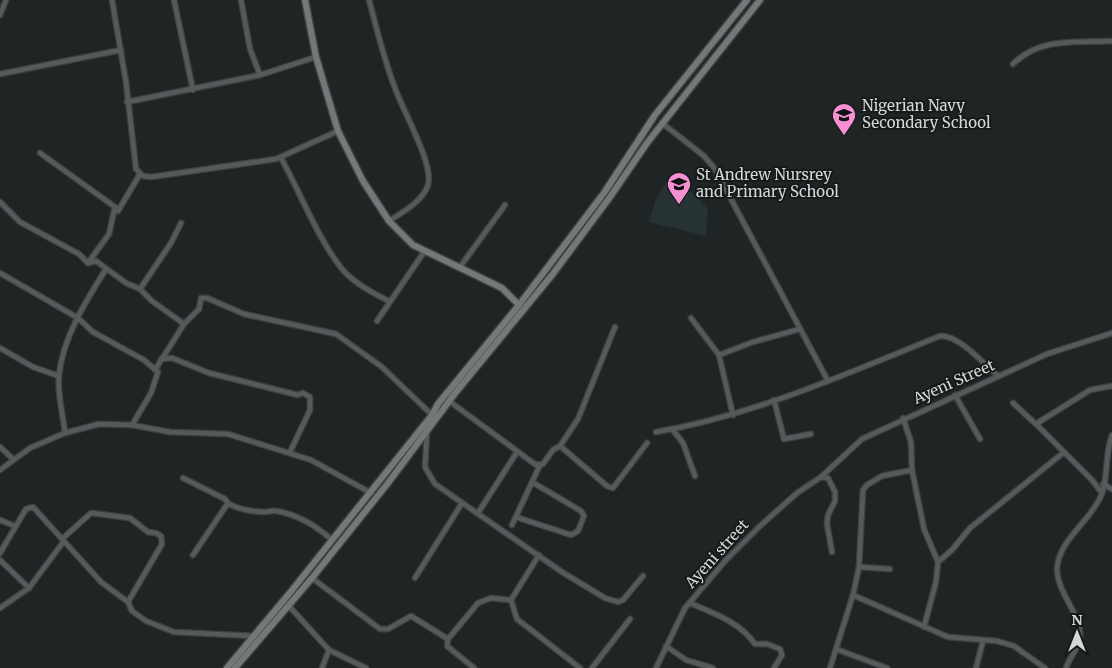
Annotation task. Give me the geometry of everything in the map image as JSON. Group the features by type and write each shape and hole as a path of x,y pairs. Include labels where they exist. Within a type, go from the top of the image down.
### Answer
{"main road":[{"path":"305,0 316,57 338,131 363,181 389,220 404,237 424,252 502,288 519,305"},
{"path":"235,668 312,578 427,432 473,367 604,193 655,115 747,0"},
{"path":"227,668 331,539 371,493 432,415 438,404 473,367 552,275 662,123 760,0"},
{"path":"604,193 610,197"}],"street":[{"path":"1,12 6,0"},
{"path":"112,0 133,154 140,174"},
{"path":"174,0 193,90"},
{"path":"241,0 250,49 260,75"},
{"path":"369,0 394,87 424,152 429,174 427,186 419,198 389,220"},
{"path":"1013,64 1024,53 1039,46 1112,41"},
{"path":"0,74 50,66 120,50"},
{"path":"127,102 260,75 316,57"},
{"path":"662,123 704,156 715,169 828,381"},
{"path":"140,174 151,177 281,158 338,131"},
{"path":"40,153 118,210 140,174"},
{"path":"281,158 331,252 343,270 363,287 389,302"},
{"path":"0,202 20,222 79,254 88,263"},
{"path":"460,267 505,205"},
{"path":"88,263 109,234 115,207"},
{"path":"140,289 182,223"},
{"path":"377,321 424,252"},
{"path":"88,263 96,261 126,283 140,289 152,301 184,324"},
{"path":"65,433 59,376 66,341 106,269"},
{"path":"0,273 78,318 93,332 144,360 158,372"},
{"path":"132,425 151,393 158,372 155,370 184,324 199,309 201,298 207,298 244,314 336,334 382,367 432,415"},
{"path":"691,318 719,355 733,415"},
{"path":"512,525 540,466 553,450 560,446 578,419 615,327"},
{"path":"719,355 754,342 800,329"},
{"name":"Ayeni Street","path":"821,477 862,439 903,418 1047,354 1112,333"},
{"path":"656,432 733,415 946,336 957,340 998,376"},
{"path":"0,348 33,367 59,376"},
{"path":"161,359 172,358 209,373 298,396 303,393 310,396 310,410 290,452"},
{"path":"1038,426 1039,422 1090,390 1112,386"},
{"path":"956,395 980,439"},
{"path":"774,400 784,439 811,434"},
{"path":"450,401 517,452 540,466"},
{"path":"1013,403 1092,480 1102,493"},
{"path":"903,418 911,442 912,470 924,529 938,562 936,582 924,627"},
{"path":"0,470 30,448 65,433 99,424 132,425 170,432 228,434 290,452 328,468 371,493"},
{"path":"672,429 683,443 695,476"},
{"path":"427,432 425,468 435,484 587,588 614,601 622,600 643,576"},
{"path":"1066,668 1080,636 1079,624 1059,584 1058,560 1102,493 1107,448 1112,435"},
{"path":"560,446 607,486 613,488 647,443"},
{"path":"0,447 13,459"},
{"path":"478,513 517,452"},
{"path":"938,562 952,550 970,528 1064,453"},
{"path":"830,668 853,595 859,567 863,490 867,485 882,476 912,470"},
{"path":"821,477 828,478 835,492 835,500 828,515 827,524 832,552"},
{"name":"Ayeni street","path":"656,668 690,602 760,526 797,493 821,477"},
{"path":"183,478 228,502 245,508 263,512 275,510 292,516 317,527 331,539"},
{"path":"516,517 571,535 578,531 584,516 581,511 532,482"},
{"path":"1103,484 1112,489"},
{"path":"193,555 228,502"},
{"path":"415,578 462,503"},
{"path":"0,553 26,509 33,508 101,582 128,602 132,611 146,621 174,632 254,636"},
{"path":"0,608 29,588 63,540 91,513 130,518 148,532 156,532 161,536 162,544 128,602"},
{"path":"0,520 15,526"},
{"path":"539,555 511,600 517,619 580,668"},
{"path":"0,560 29,588"},
{"path":"859,567 890,569"},
{"path":"312,578 380,629 388,629 412,616 448,639"},
{"path":"853,595 948,637 998,641 1014,646 1045,668"},
{"path":"474,668 447,646 448,639 478,603 484,599 511,600"},
{"path":"690,602 734,624 748,634 755,644 767,644 780,649 782,655 774,668"},
{"path":"289,606 329,650 366,668"},
{"path":"592,668 630,619"},
{"path":"976,668 983,641"},
{"path":"666,646 686,660 713,668"},
{"path":"836,649 887,668"},
{"path":"322,668 329,650"}],"shaded area":[{"name":"St Andrew Nursrey and Primary School","path":"668,179 688,189 708,209 706,236 649,222 655,201"}],"place":[{"name":"Nigerian Navy Secondary School","path":"844,136"},
{"name":"St Andrew Nursrey and Primary School","path":"679,205"}]}
